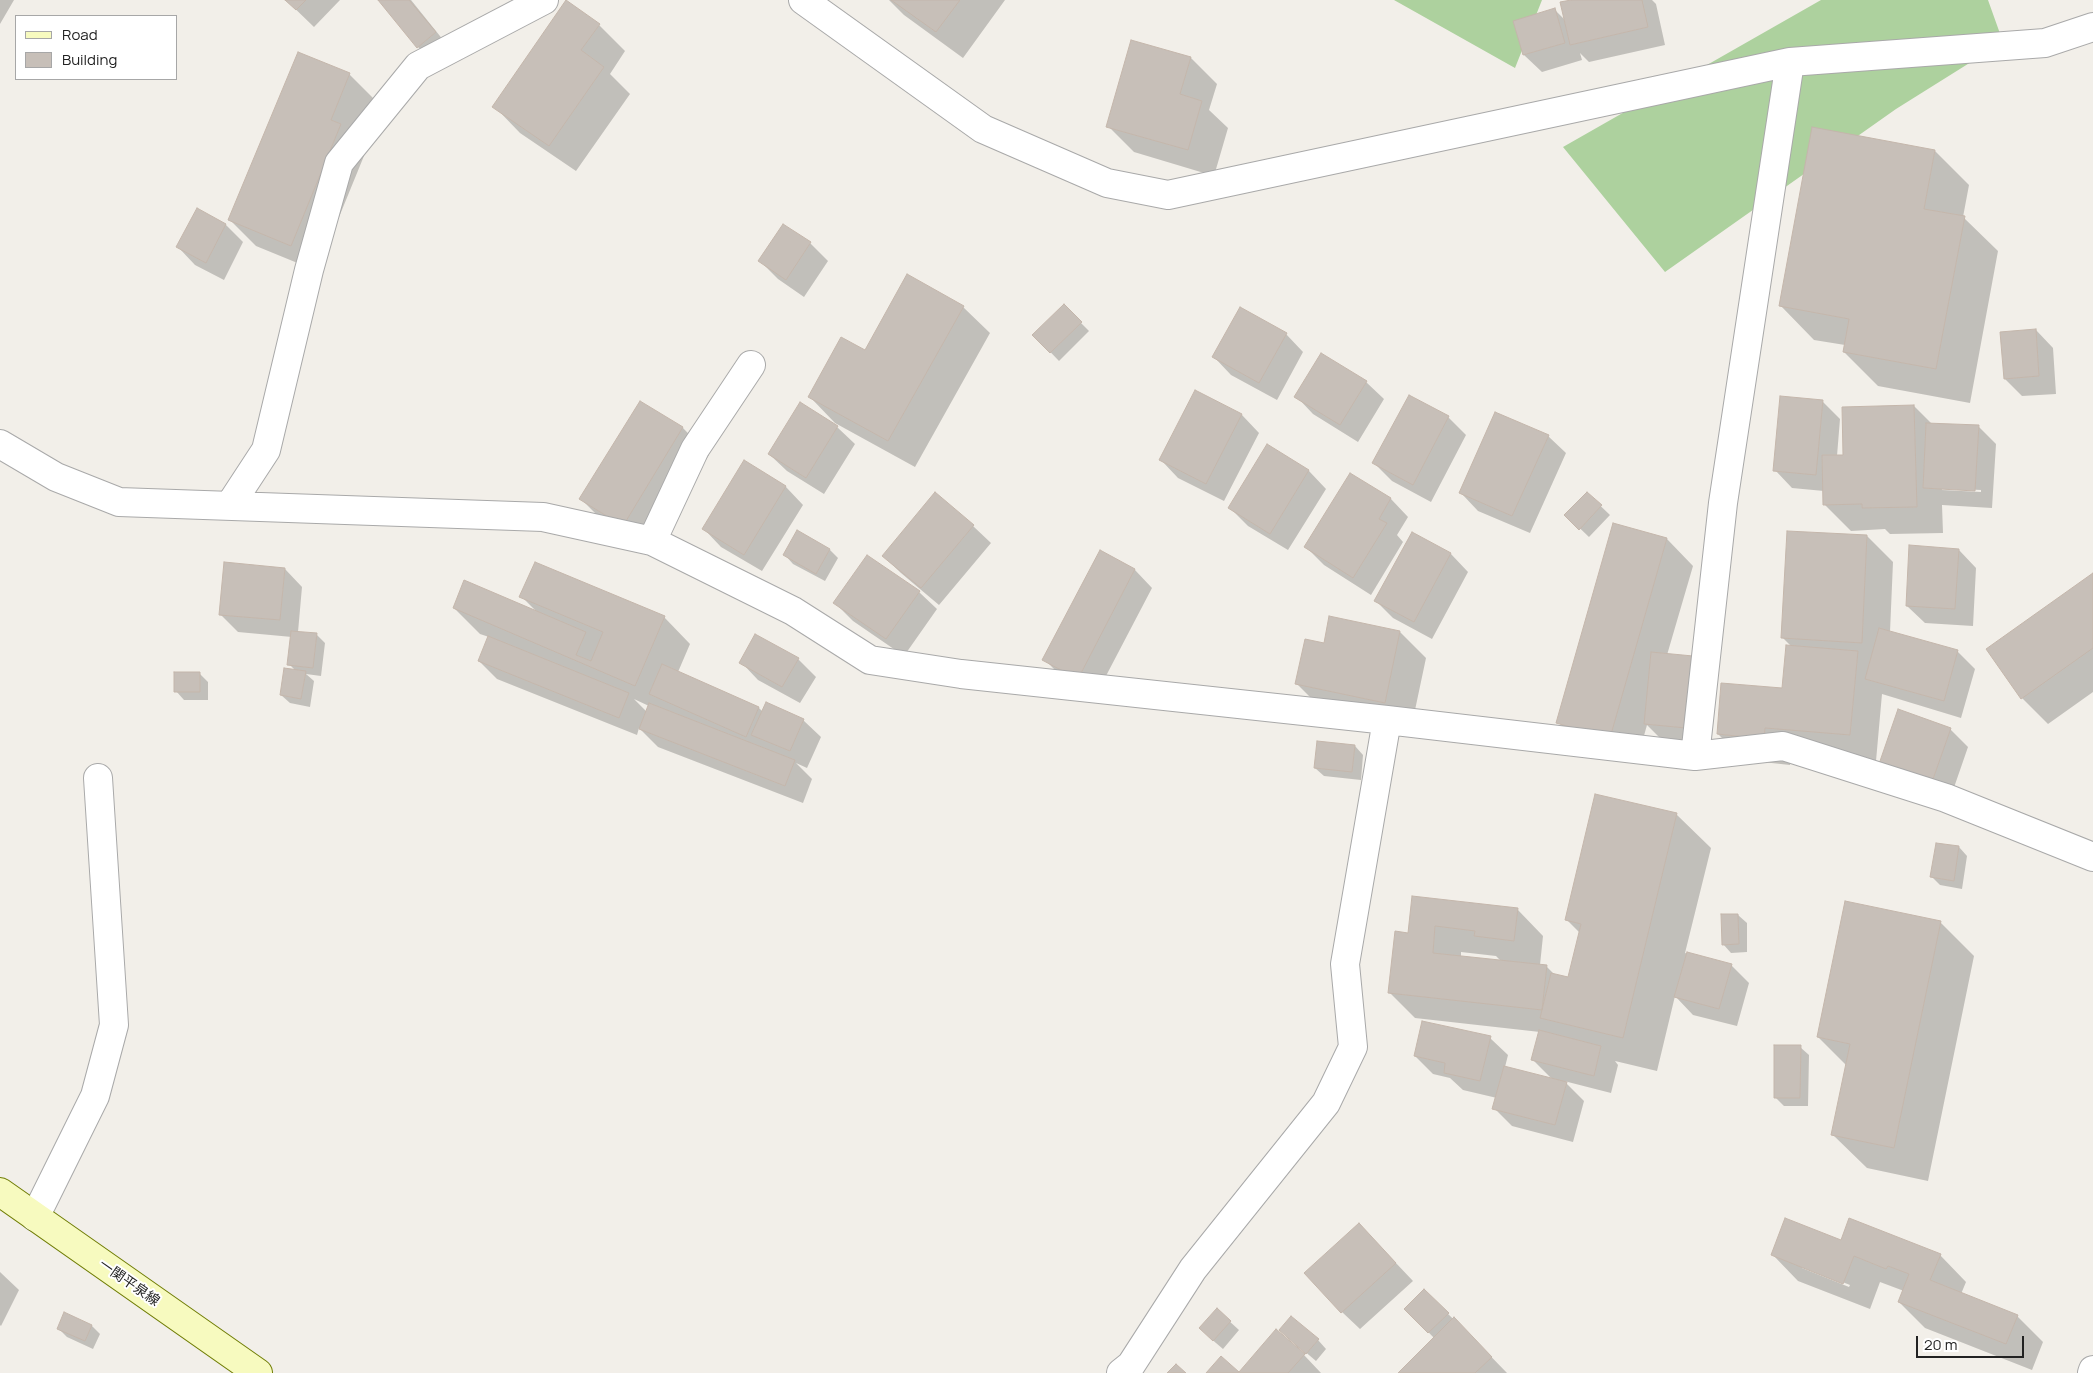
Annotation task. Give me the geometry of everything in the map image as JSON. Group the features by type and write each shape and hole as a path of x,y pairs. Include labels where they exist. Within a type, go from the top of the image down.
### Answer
{"main road":[{"name":"一関平泉線","path":"0,1192 258,1373"}],"street":[{"path":"230,505 266,450 309,270 339,162 418,66 544,0"},
{"path":"803,0 983,129 1107,183 1168,195 1790,62 2045,43 2093,27"},
{"path":"1695,756 1723,503 1790,62"},
{"path":"652,541 695,449 751,365"},
{"path":"0,444 56,477 119,502 543,517 652,541 793,611 870,660 961,674 1387,720 1695,756 1783,746 1946,798 2093,857"},
{"path":"1122,1373 1131,1365 1192,1268 1326,1103 1353,1047 1345,964 1387,720"},
{"path":"35,1217 95,1096 114,1025 98,778"}],"green space":[{"path":"1394,0 1542,0 1515,68"},
{"path":"1821,0 1988,0 2003,42 1896,109 1665,272 1563,147"}],"building":[{"path":"285,0 306,0 296,10"},
{"path":"378,0 409,0 436,32 417,48"},
{"path":"566,0 600,24 581,50 604,67 549,146 492,107"},
{"path":"891,0 960,0 936,32"},
{"path":"1571,0 1642,0 1648,27 1570,45 1560,2"},
{"path":"1555,8 1565,43 1523,55 1513,21"},
{"path":"1131,40 1191,57 1180,94 1202,101 1188,150 1106,127"},
{"path":"298,52 350,73 331,120 341,124 291,246 228,220"},
{"path":"1812,127 1935,150 1924,209 1965,216 1936,369 1843,352 1849,319 1779,306"},
{"path":"197,208 226,224 206,263 176,247"},
{"path":"783,224 811,242 786,280 758,261"},
{"path":"907,274 964,306 888,441 808,397 841,337 865,350"},
{"path":"1064,304 1082,322 1050,353 1032,335"},
{"path":"1240,307 1287,333 1259,383 1212,357"},
{"path":"2036,329 2039,376 2004,379 2000,332"},
{"path":"1321,353 1367,381 1340,425 1294,397"},
{"path":"1195,390 1242,414 1206,484 1159,460"},
{"path":"1409,395 1449,416 1413,485 1372,463"},
{"path":"1780,396 1823,400 1816,475 1773,471"},
{"path":"640,401 683,427 623,526 579,499"},
{"path":"800,402 838,426 806,478 768,454"},
{"path":"1914,405 1917,507 1862,508 1862,504 1823,505 1822,455 1843,455 1842,407"},
{"path":"1495,412 1549,435 1512,516 1459,493"},
{"path":"1926,423 1979,425 1975,491 1923,488"},
{"path":"1267,444 1309,470 1270,534 1228,508"},
{"path":"744,460 786,486 744,555 702,529"},
{"path":"1350,473 1391,498 1379,519 1387,523 1353,578 1304,547"},
{"path":"935,492 974,525 921,588 882,556"},
{"path":"1587,492 1602,505 1579,530 1564,515"},
{"path":"1613,523 1667,538 1610,738 1556,723"},
{"path":"797,530 830,549 816,574 783,555"},
{"path":"1787,531 1867,535 1862,643 1781,638"},
{"path":"1412,532 1451,553 1414,622 1374,601"},
{"path":"1909,545 1959,549 1955,609 1906,606"},
{"path":"1100,550 1135,569 1078,679 1042,660"},
{"path":"867,555 920,591 886,639 833,603"},
{"path":"224,562 285,568 280,620 219,615"},
{"path":"535,562 665,616 635,686 453,608 464,580 586,632 576,655 591,661 603,632 519,597"},
{"path":"2093,573 2093,648 2021,699 1986,649"},
{"path":"1329,616 1400,631 1385,703 1295,684 1305,639 1324,643"},
{"path":"1879,628 1958,650 1944,701 1865,679"},
{"path":"291,631 317,633 313,668 287,665"},
{"path":"755,634 799,658 782,687 739,663"},
{"path":"488,636 629,693 619,718 478,661"},
{"path":"1786,645 1858,651 1850,735 1765,728 1764,739 1717,734 1721,683 1782,688"},
{"path":"1651,652 1693,656 1686,728 1644,724"},
{"path":"662,664 759,707 746,737 649,694"},
{"path":"284,668 306,671 301,699 280,695"},
{"path":"174,672 200,672 200,692 174,692"},
{"path":"766,702 804,719 790,751 751,735"},
{"path":"649,703 795,760 785,786 639,729"},
{"path":"1898,709 1951,728 1932,782 1879,764"},
{"path":"1317,741 1355,745 1352,772 1314,768"},
{"path":"1595,794 1677,813 1623,1038 1540,1018 1551,973 1568,977 1581,924 1565,920"},
{"path":"1936,843 1959,846 1954,881 1930,877"},
{"path":"1412,896 1518,908 1514,941 1474,936 1475,931 1435,926 1433,953 1547,965 1542,1010 1388,993 1395,931 1408,933"},
{"path":"1845,901 1941,921 1894,1148 1831,1135 1850,1044 1817,1037"},
{"path":"1721,914 1738,914 1739,944 1722,945"},
{"path":"1687,952 1732,964 1719,1009 1674,997"},
{"path":"1422,1021 1491,1036 1480,1081 1444,1073 1445,1063 1414,1056"},
{"path":"1539,1030 1601,1046 1594,1076 1531,1060"},
{"path":"1774,1045 1801,1045 1800,1098 1774,1098"},
{"path":"1504,1066 1567,1082 1555,1125 1492,1109"},
{"path":"1785,1218 1841,1240 1849,1218 1941,1254 1930,1280 2018,1315 2006,1344 1898,1302 1909,1274 1888,1266 1886,1269 1854,1256 1843,1284 1771,1255"},
{"path":"1359,1223 1396,1263 1341,1313 1304,1273"},
{"path":"1424,1289 1449,1313 1428,1333 1404,1309"},
{"path":"1217,1308 1231,1321 1213,1341 1199,1328"},
{"path":"64,1312 92,1325 85,1341 57,1329"},
{"path":"1291,1316 1319,1339 1306,1354 1279,1330"},
{"path":"1454,1317 1492,1357 1475,1373 1398,1373"},
{"path":"1276,1329 1305,1354 1288,1373 1206,1373 1221,1356 1239,1372"},
{"path":"1176,1364 1186,1373 1167,1373"}]}
